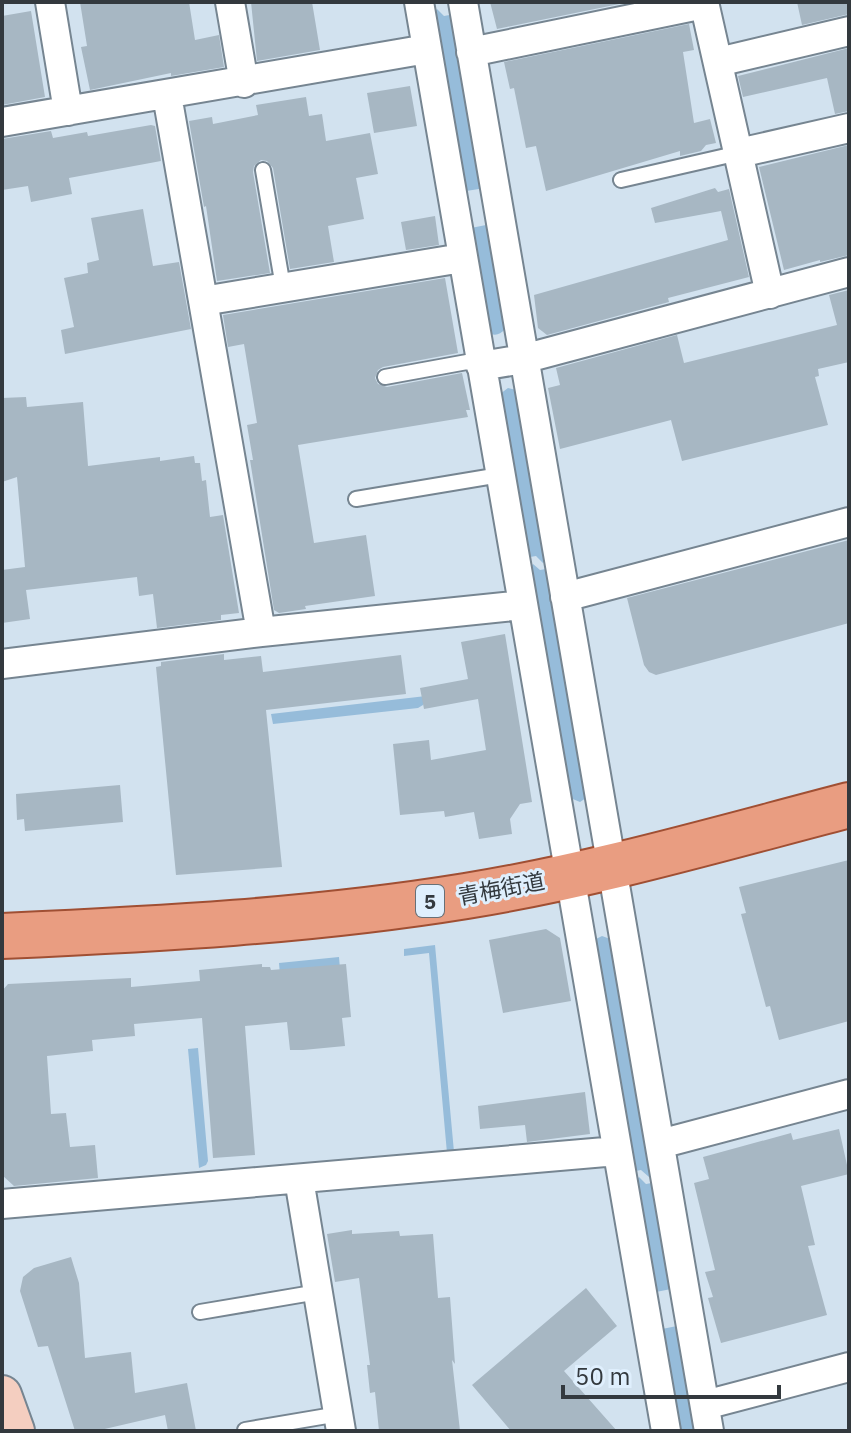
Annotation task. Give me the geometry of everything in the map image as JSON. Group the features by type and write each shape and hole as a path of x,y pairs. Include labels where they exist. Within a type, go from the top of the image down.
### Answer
{"main road":[{"name":"青梅街道","path":"2,936 294,920 468,896 590,870 849,805"},
{"path":"2,1395 15,1431"}],"street":[{"path":"50,2 68,111"},
{"path":"230,2 244,83"},
{"path":"419,2 523,605 660,1144 707,1418 849,1367"},
{"path":"463,2 565,597 617,1151 666,1431"},
{"path":"471,52 704,3 770,294"},
{"path":"718,62 849,31"},
{"path":"2,122 244,83 427,49"},
{"path":"167,95 261,632"},
{"path":"739,153 849,128"},
{"path":"203,301 462,258"},
{"path":"481,366 523,359 849,272"},
{"path":"565,597 849,522"},
{"path":"2,664 261,632 523,605"},
{"path":"660,1144 846,1098"},
{"path":"2,1204 617,1151"},
{"path":"299,1179 340,1423"}],"lane":[{"path":"621,180 739,153"},
{"path":"263,170 283,287"},
{"path":"385,377 467,362 481,366"},
{"path":"356,499 500,475"},
{"path":"200,1312 318,1292"},
{"path":"245,1430 340,1423"}],"shaded area":[{"path":"437,9 444,16 455,14 485,188 460,192 431,18"},
{"path":"491,224 505,329 495,335 488,333 466,229"},
{"path":"508,388 516,390 550,554 543,563 536,556 524,558 500,394"},
{"path":"533,564 540,570 552,568 589,796 580,802 568,797 527,573"},
{"path":"426,696 423,705 418,708 273,724 271,714"},
{"path":"602,936 613,940 655,1168 649,1177 641,1170 630,1172 594,940"},
{"path":"435,945 454,1152 447,1153 429,953 404,956 404,949"},
{"path":"339,957 340,969 280,975 279,963"},
{"path":"198,1048 208,1161 199,1168 188,1049"},
{"path":"639,1177 646,1184 657,1182 676,1288 651,1293 632,1186"},
{"path":"682,1325 701,1431 674,1431 657,1330"}],"building":[{"path":"80,2 189,2 195,40 219,35 224,67 171,76 171,73 90,90 81,47 87,46"},
{"path":"251,2 312,2 320,50 257,61"},
{"path":"490,2 629,2 497,29"},
{"path":"797,2 849,2 849,14 802,25"},
{"path":"31,11 45,97 2,105 2,16"},
{"path":"689,24 694,50 683,52 694,123 710,119 716,143 706,145 701,151 680,156 680,151 546,191 536,146 526,148 514,88 510,89 504,62"},
{"path":"849,48 849,111 835,114 827,78 743,97 738,76"},
{"path":"410,86 417,126 374,133 367,93"},
{"path":"306,97 309,116 322,114 326,141 370,133 378,174 356,178 364,219 328,226 334,262 290,269 273,168 267,161 261,160 254,166 253,172 270,273 217,281 189,121 212,117 213,124 258,115 256,105"},
{"path":"155,126 161,161 69,178 72,194 31,202 28,186 2,190 2,139 51,131 53,138 87,132 88,136"},
{"path":"849,145 849,255 784,270 759,167"},
{"path":"715,188 718,192 729,189 749,277 547,335 538,328 534,295 728,240 721,211 655,223 651,208"},
{"path":"143,209 153,266 179,262 191,329 65,354 61,330 74,327 64,278 88,273 87,263 99,260 91,218"},
{"path":"435,216 439,245 406,250 401,222"},
{"path":"445,278 458,353 383,367 375,378 378,384 387,387 462,373 470,410 466,410 468,417 298,445 314,543 366,535 375,596 279,613 274,610 250,460 253,460 247,425 257,423 244,344 228,347 223,315"},
{"path":"849,290 849,362 818,369 819,376 815,377 828,425 682,461 671,420 560,449 548,388 560,385 556,368 677,335 684,363 837,325 829,295"},
{"path":"26,397 27,407 83,402 88,466 194,456 195,463 200,463 202,481 206,480 210,517 223,515 239,613 221,615 221,620 157,628 153,594 139,596 137,577 26,590 30,619 2,623 2,570 25,567 17,477 2,482 2,398"},
{"path":"849,540 849,623 656,675 644,665 627,598"},
{"path":"505,634 532,802 520,804 510,819 512,834 479,839 474,812 445,817 444,811 400,815 393,744 429,740 431,760 486,750 478,699 424,709 420,688 468,679 461,642"},
{"path":"224,654 224,660 261,656 263,672 401,655 406,694 266,710 282,867 176,875 156,667 161,666 161,662"},
{"path":"120,785 123,822 25,831 24,819 17,820 16,794"},
{"path":"849,860 849,1021 779,1040 770,1006 766,1007 741,914 746,913 739,887"},
{"path":"546,929 560,938 571,1001 503,1013 489,940"},
{"path":"262,964 262,967 270,967 271,970 346,964 351,1017 342,1018 345,1046 303,1050 290,1050 287,1022 245,1026 255,1155 213,1158 202,1018 134,1024 135,1036 92,1040 93,1051 47,1056 51,1114 66,1113 70,1147 95,1145 98,1178 14,1186 2,1175 2,991 8,984 131,978 131,987 200,981 199,970"},
{"path":"585,1092 590,1134 527,1142 525,1125 480,1129 478,1106"},
{"path":"839,1129 849,1174 801,1186 815,1245 808,1246 827,1315 721,1343 708,1298 713,1297 705,1272 715,1270 694,1183 709,1179 703,1157 791,1133 793,1140"},
{"path":"352,1230 352,1234 399,1231 400,1236 433,1234 438,1298 450,1297 455,1364 452,1360 460,1431 379,1431 375,1392 370,1393 367,1365 370,1365 359,1278 335,1282 327,1234"},
{"path":"71,1257 79,1283 85,1358 131,1352 135,1393 187,1383 196,1431 168,1431 165,1415 96,1431 75,1431 48,1346 38,1347 20,1291 23,1277 34,1268"},
{"path":"586,1288 617,1326 564,1371 617,1431 511,1431 472,1385"}]}
